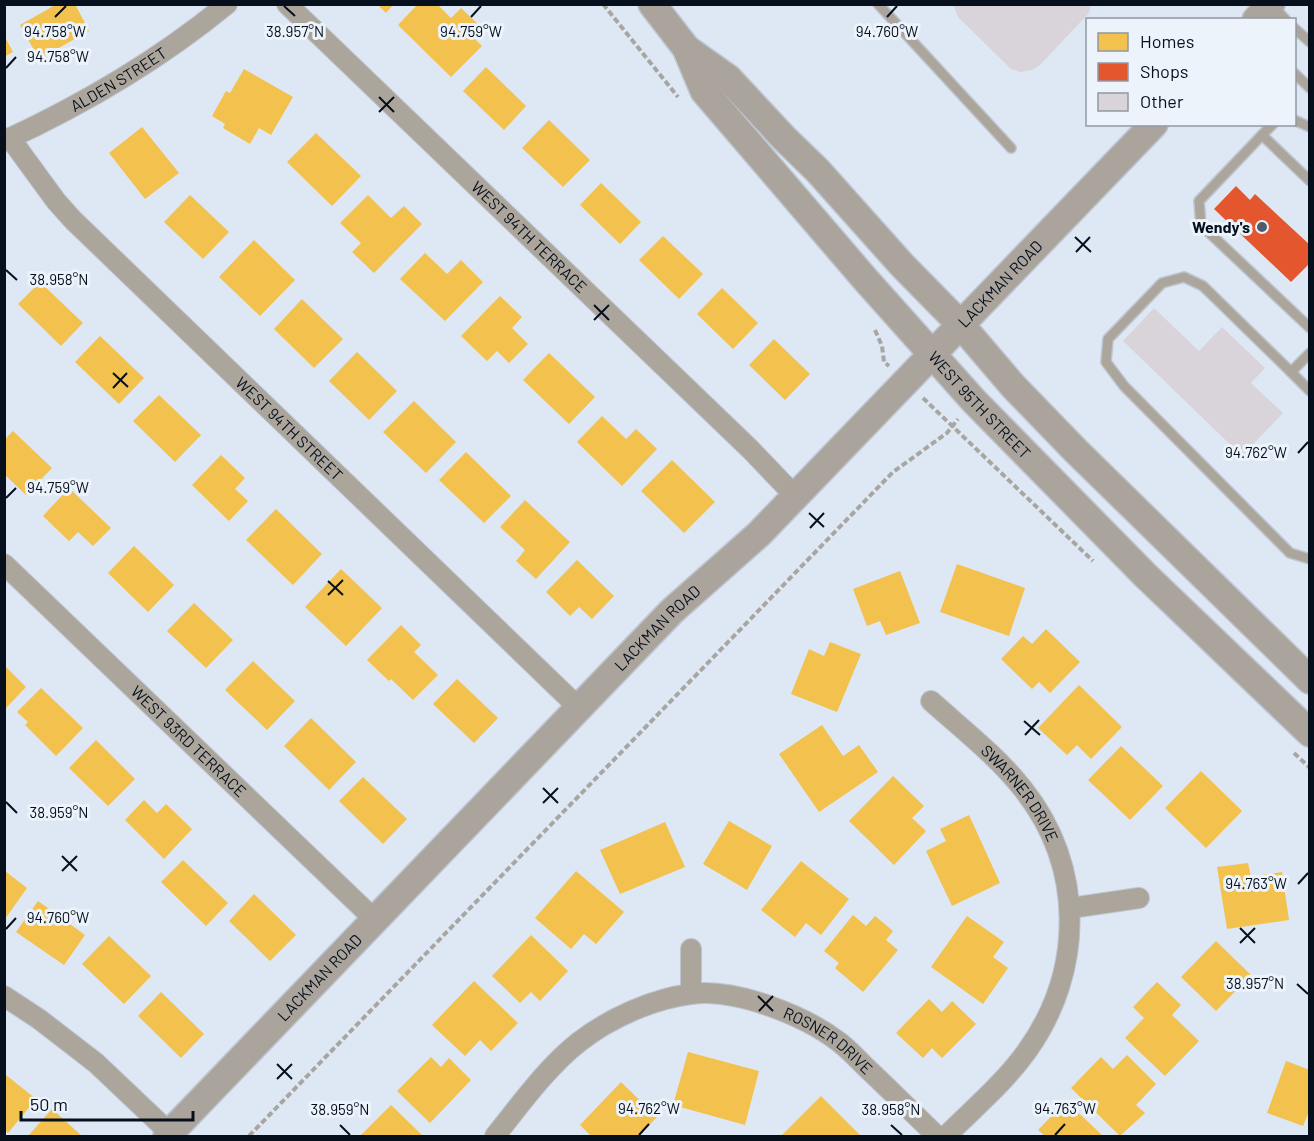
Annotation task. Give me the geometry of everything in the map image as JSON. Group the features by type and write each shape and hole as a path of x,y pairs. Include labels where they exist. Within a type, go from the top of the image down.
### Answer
{"main road":[{"name":"WEST 95TH STREET","path":"652,4 686,48 704,91 932,354 991,419 1137,568 1310,733"},
{"path":"1258,18 1271,4"},
{"name":"WEST 95TH STREET","path":"686,48 728,78 961,325 1013,386 1076,451 1310,680"},
{"name":"LACKMAN ROAD","path":"170,1136 672,611 759,534 1152,126"}],"street":[{"name":"ALDEN STREET","path":"7,139 72,108 123,79 227,4"},
{"name":"WEST 94TH TERRACE","path":"288,4 750,448 795,496"},
{"name":"WEST 94TH STREET","path":"7,139 74,220 579,708"},
{"name":"WEST 93RD TERRACE","path":"4,564 375,920"},
{"name":"SWARNER DRIVE","path":"931,701 1024,790 1045,824 1059,856 1071,908 1069,941 1063,973 1055,1000 1042,1026 1026,1051 1003,1079 946,1137"},
{"path":"1071,908 1138,898"},
{"path":"691,949 692,994"},
{"name":"ROSNER DRIVE","path":"495,1137 540,1081 578,1043 600,1027 658,1002 692,994 712,994 770,1005 818,1027 840,1043 937,1137"},
{"path":"4,996 39,1019 96,1063 170,1136"}],"lane":[{"path":"878,4 1011,148"},
{"path":"1271,4 1284,18"},
{"path":"1296,30 1310,42"},
{"path":"1296,75 1310,88"},
{"path":"1296,121 1310,127"},
{"path":"1271,126 1199,201 1201,225 1310,328"},
{"path":"1262,135 1310,181"},
{"path":"1310,391 1203,286 1184,277 1162,283 1108,339 1106,362 1124,386 1290,553 1310,559"},
{"path":"1291,372 1310,353"}],"path":[{"path":"249,1137 893,471 947,433 952,426"}],"building: Homes":[{"path":"57,4 75,4 89,31 39,59 20,25"},
{"path":"377,4 394,4 386,13"},
{"path":"418,4 437,4 451,18 461,8 480,26 471,35 482,46 451,77 398,25"},
{"path":"4,35 13,52 4,57"},
{"path":"486,67 526,106 504,130 463,91"},
{"path":"244,69 293,97 271,135 259,128 250,144 223,128 225,124 212,116 226,91 230,93"},
{"path":"549,120 590,160 563,187 522,148"},
{"path":"142,127 179,173 145,199 109,153"},
{"path":"316,133 361,176 332,206 287,162"},
{"path":"601,183 641,222 620,244 580,205"},
{"path":"190,195 229,232 203,259 164,222"},
{"path":"368,195 391,218 404,206 422,224 374,273 352,252 361,243 340,223"},
{"path":"663,236 703,274 679,299 639,260"},
{"path":"254,240 295,280 260,316 219,277"},
{"path":"425,253 447,274 461,260 483,282 445,321 400,279"},
{"path":"40,282 83,323 61,346 18,304"},
{"path":"722,288 758,323 733,349 697,314"},
{"path":"500,296 522,317 512,328 528,344 509,363 497,351 487,361 461,336"},
{"path":"302,299 343,339 314,368 274,329"},
{"path":"100,336 144,378 119,404 75,362"},
{"path":"774,339 810,374 785,400 749,365"},
{"path":"357,352 397,391 369,420 329,381"},
{"path":"549,353 595,397 569,424 523,380"},
{"path":"159,395 201,435 175,462 133,421"},
{"path":"414,401 456,442 426,473 383,432"},
{"path":"602,416 626,439 636,429 657,449 622,486 577,442"},
{"path":"13,431 52,468 26,495 4,474 4,440"},
{"path":"466,452 511,496 484,523 439,480"},
{"path":"221,455 245,478 235,489 248,501 229,521 192,485"},
{"path":"672,460 715,502 684,533 641,491"},
{"path":"69,488 111,528 93,546 78,532 69,541 43,516"},
{"path":"525,500 570,542 536,579 516,561 525,550 500,527"},
{"path":"276,509 322,554 293,585 246,540"},
{"path":"134,546 174,585 148,612 108,573"},
{"path":"577,560 614,596 592,619 579,607 570,616 546,592"},
{"path":"957,564 1025,588 1009,636 940,612"},
{"path":"341,569 382,608 346,646 305,607"},
{"path":"900,571 920,623 886,635 880,621 867,626 853,589"},
{"path":"194,603 233,640 206,668 167,631"},
{"path":"401,625 421,645 414,652 438,675 413,700 367,660"},
{"path":"1046,629 1080,662 1050,693 1039,682 1032,689 1001,659 1023,636 1032,644"},
{"path":"830,642 861,654 837,712 791,694 809,649 824,656"},
{"path":"253,661 295,701 267,730 225,690"},
{"path":"5,666 26,687 5,709"},
{"path":"457,679 498,718 474,743 433,704"},
{"path":"1079,685 1122,727 1091,759 1077,745 1067,755 1038,728"},
{"path":"41,688 83,728 56,756 25,725 28,722 17,712"},
{"path":"311,718 356,762 329,790 284,746"},
{"path":"822,725 843,756 859,745 878,772 819,812 779,754"},
{"path":"96,740 135,779 108,806 69,768"},
{"path":"1121,746 1163,786 1130,820 1088,780"},
{"path":"1201,771 1242,811 1206,848 1165,808"},
{"path":"893,776 924,806 912,818 926,831 894,865 849,821"},
{"path":"363,777 407,819 383,844 339,801"},
{"path":"144,800 157,813 166,804 192,829 164,859 125,820"},
{"path":"969,815 1000,883 952,906 926,851 946,841 940,829"},
{"path":"729,821 772,846 747,890 703,864"},
{"path":"665,822 685,867 620,894 600,850"},
{"path":"183,860 228,903 206,926 161,882"},
{"path":"801,861 849,899 821,935 806,923 795,937 761,910"},
{"path":"1248,863 1251,877 1282,872 1289,920 1227,929 1217,867"},
{"path":"5,871 27,888 5,919"},
{"path":"576,871 624,912 596,944 584,934 571,949 535,918"},
{"path":"254,894 296,935 270,961 229,921"},
{"path":"38,901 85,935 64,965 16,932"},
{"path":"853,915 866,926 875,916 893,931 886,940 898,950 863,992 835,968 839,963 824,951"},
{"path":"967,916 1004,942 993,957 1008,968 983,1004 931,967"},
{"path":"531,935 568,971 540,1001 531,992 520,1003 492,976"},
{"path":"109,936 151,976 124,1004 82,964"},
{"path":"1216,941 1251,975 1216,1011 1181,977"},
{"path":"474,981 518,1023 491,1051 480,1040 465,1056 432,1025"},
{"path":"1157,982 1181,1005 1172,1015 1199,1041 1165,1076 1125,1038 1144,1018 1133,1007"},
{"path":"161,992 204,1034 181,1058 138,1016"},
{"path":"929,999 942,1012 952,1001 976,1024 942,1058 932,1048 923,1058 896,1033"},
{"path":"688,1052 759,1071 745,1125 673,1105"},
{"path":"1127,1055 1156,1084 1136,1105 1145,1113 1120,1136 1071,1088 1101,1057 1113,1069"},
{"path":"431,1057 441,1067 449,1058 471,1080 430,1123 397,1091"},
{"path":"1286,1061 1310,1070 1310,1109 1303,1126 1267,1113"},
{"path":"6,1075 36,1099 8,1133 4,1130 4,1077"},
{"path":"621,1082 657,1117 639,1136 591,1136 580,1125"},
{"path":"821,1096 861,1136 781,1136"},
{"path":"1066,1101 1103,1136 1045,1136 1038,1130"},
{"path":"391,1105 423,1136 360,1136"},
{"path":"52,1109 82,1136 28,1136"}],"building: Shops":[{"name":"Wendy's","path":"1236,186 1250,200 1255,194 1310,245 1310,263 1291,282 1214,209"}],"building: Other":[{"path":"953,4 1091,4 1089,13 1040,65 1032,70 1020,72 1011,69 958,17"},
{"path":"1154,308 1199,351 1222,327 1265,368 1251,383 1283,413 1242,456 1123,341"}],"place":[{"name":"Wendy's","path":"1262,227"}]}
